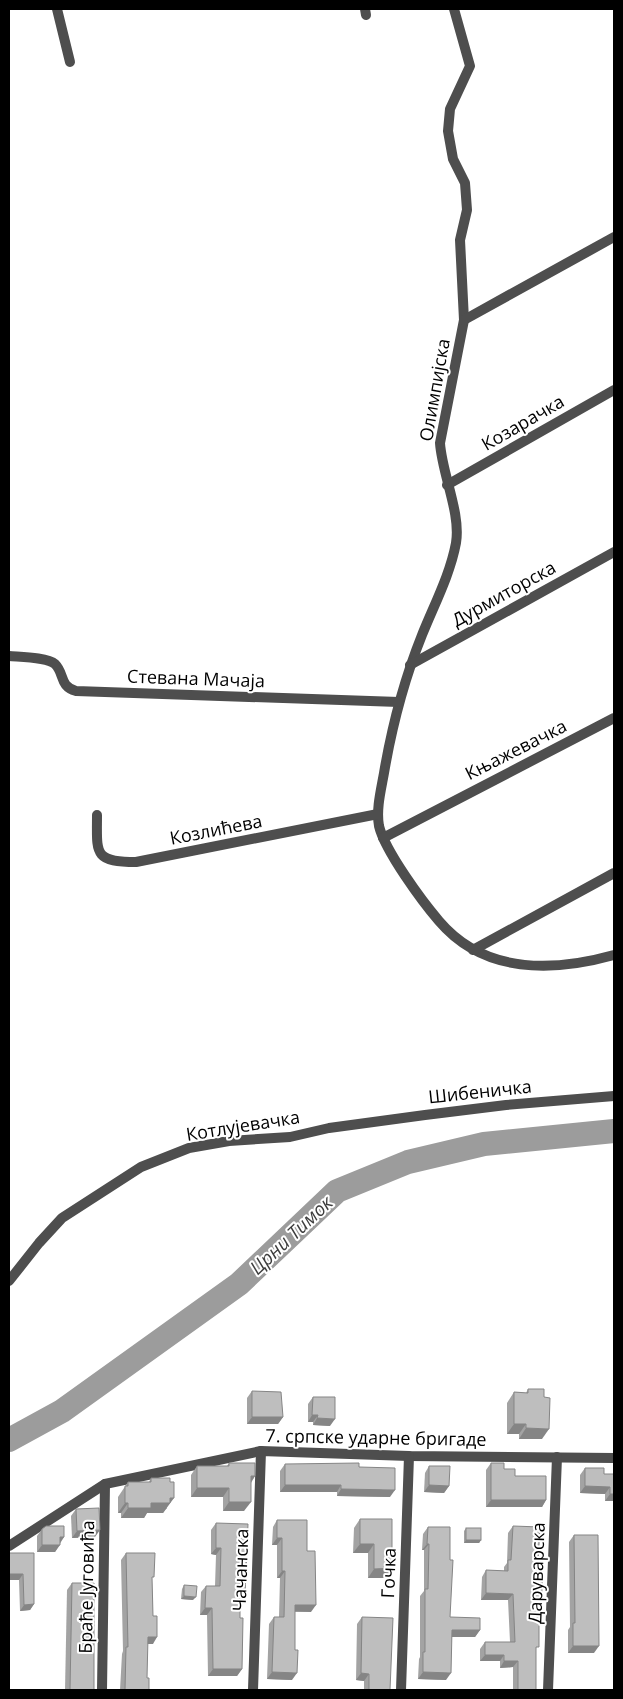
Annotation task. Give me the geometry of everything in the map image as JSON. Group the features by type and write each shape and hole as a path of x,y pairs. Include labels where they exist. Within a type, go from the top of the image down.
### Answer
{"street":[{"path":"57,9 70,62"},
{"name":"Олимпијска","path":"454,9 470,66 450,109 448,131 454,159 465,183 467,210 460,240 464,320 440,443 441,458 455,521 456,540 449,569 410,665 399,702 385,766 378,814 379,827 394,857 424,903 445,928 473,950 502,961 530,966 562,965 614,955"},
{"path":"464,320 614,237"},
{"name":"Козарачка","path":"448,485 614,390"},
{"name":"Дурмиторска","path":"410,665 614,552"},
{"name":"Стевана Мачаја","path":"9,656 51,662 57,666 64,684 76,690 399,702"},
{"name":"Књажевачка","path":"383,838 614,718"},
{"name":"Козлићева","path":"97,815 97,844 103,857 113,861 136,862 378,814"},
{"path":"473,950 614,873"},
{"name":"Шибеничка","path":"350,1125 506,1105 614,1096"},
{"name":"Котлујевачка","path":"9,1281 38,1243 62,1218 141,1167 189,1148 229,1141 290,1137 350,1125"},
{"name":"7. српске ударне бригаде","path":"9,1546 105,1484 262,1451 409,1456 614,1458"},
{"name":"Чачанска","path":"253,1690 262,1451"},
{"name":"Гочка","path":"400,1690 409,1456"},
{"name":"Даруварска","path":"548,1690 557,1457"},
{"name":"Браће Југовића","path":"102,1690 105,1484"}],"building":[{"path":"528,1389 544,1389 544,1397 550,1398 549,1429 526,1428 526,1424 514,1424 514,1392 528,1393"},
{"path":"252,1391 281,1392 283,1417 252,1417"},
{"path":"313,1397 335,1397 335,1419 317,1418 318,1415 312,1415"},
{"path":"229,1463 255,1463 255,1476 251,1476 251,1502 229,1502 229,1488 197,1488 197,1466 229,1466"},
{"path":"359,1463 359,1467 395,1468 395,1490 341,1489 341,1485 285,1485 285,1464"},
{"path":"491,1463 504,1463 504,1469 515,1469 515,1476 546,1476 546,1500 491,1500"},
{"path":"429,1466 450,1466 449,1486 429,1485"},
{"path":"585,1468 604,1468 604,1474 614,1474 614,1494 610,1494 610,1487 585,1486"},
{"path":"151,1478 170,1478 170,1482 174,1482 174,1498 170,1498 170,1503 151,1503 151,1508 128,1508 128,1503 125,1503 125,1486 128,1486 128,1482 151,1482"},
{"path":"99,1508 100,1530 77,1531 76,1509"},
{"path":"360,1519 392,1519 392,1552 395,1552 395,1568 374,1569 374,1544 360,1544"},
{"path":"277,1520 307,1520 307,1551 315,1551 316,1605 295,1605 295,1650 298,1650 297,1673 272,1672 274,1617 284,1617 285,1571 282,1571 282,1538 277,1538"},
{"path":"216,1523 248,1524 245,1595 240,1595 240,1618 243,1618 242,1669 213,1669 212,1608 205,1608 206,1586 220,1586 221,1548 216,1548"},
{"path":"46,1526 64,1526 64,1537 60,1537 60,1545 42,1545 42,1529"},
{"path":"513,1526 540,1527 538,1561 543,1561 539,1647 536,1647 536,1690 518,1690 518,1661 504,1661 504,1655 485,1655 485,1642 515,1642 513,1594 486,1593 486,1570 508,1571 508,1560 511,1560"},
{"path":"428,1527 450,1527 450,1560 453,1560 450,1617 480,1618 480,1630 452,1630 451,1673 423,1672 423,1652 425,1652 425,1589 428,1589"},
{"path":"466,1528 481,1528 481,1540 466,1540"},
{"path":"574,1535 598,1535 599,1646 573,1646 573,1623 575,1623"},
{"path":"9,1553 34,1553 34,1604 24,1605 23,1574 9,1574"},
{"path":"126,1553 155,1553 154,1577 152,1577 153,1616 157,1616 157,1637 148,1637 147,1678 149,1678 149,1690 125,1690 126,1647 128,1647"},
{"path":"72,1583 94,1583 94,1690 70,1690"},
{"path":"184,1585 197,1586 196,1597 184,1596"},
{"path":"362,1617 393,1618 390,1690 369,1690 369,1674 361,1673"}],"waterway":[{"name":"Црни Тимок","path":"9,1440 62,1411 239,1284 337,1191 408,1162 484,1144 614,1131"}]}
